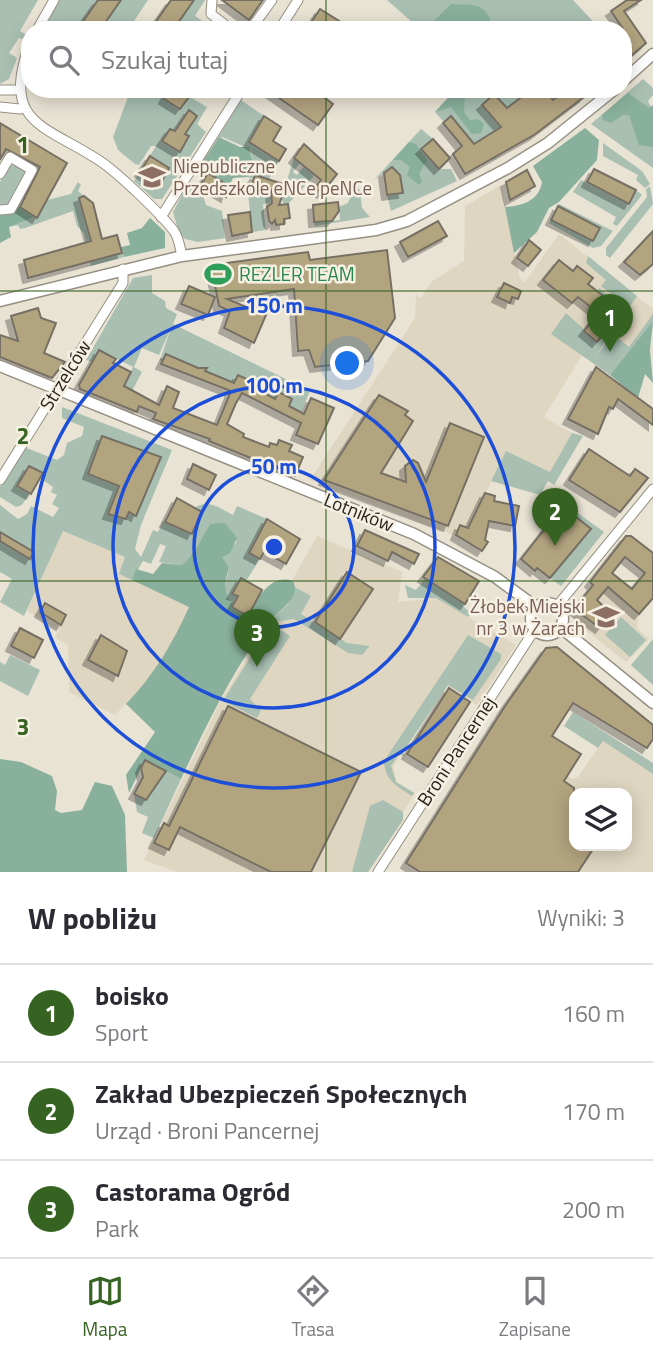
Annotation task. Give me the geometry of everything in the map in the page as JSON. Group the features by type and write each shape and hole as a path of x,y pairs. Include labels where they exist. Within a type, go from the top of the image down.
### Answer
{"street":[{"path":"42,21 54,0"},
{"path":"212,0 211,14 220,21"},
{"path":"257,21 272,0"},
{"path":"285,21 298,0"},
{"path":"632,73 653,54"},
{"path":"21,60 15,71 14,90 20,108 40,128 102,162 175,233 182,257"},
{"path":"1,92 14,90"},
{"path":"161,217 236,98"},
{"path":"0,303 123,269 182,257 376,230 407,221 508,168 548,143 603,98"},
{"path":"0,107 20,108"},
{"path":"0,174 9,157 27,164 32,170 11,209 0,210"},
{"name":"Strzelców","path":"0,480 123,283 123,269"},
{"name":"Lotników","path":"0,368 414,534 495,577 536,607"},
{"path":"557,606 653,489"},
{"path":"544,603 557,606 562,614 560,627 549,634 536,629 531,616 536,607 544,603"},
{"path":"560,627 653,703"},
{"name":"Broni Pancernej","path":"377,872 536,629"}],"shaded area":[{"path":"501,185 520,279 525,282 559,234 653,309 653,321 610,375 582,355 544,417 572,433 550,473 506,452 463,539 310,480 415,318 416,295 421,298 431,282 464,261 465,206"},
{"path":"62,531 126,557 119,574 189,606 176,637 146,683 115,715 69,692 68,645 55,638 59,630 27,611"},
{"path":"317,536 402,572 398,602 436,598 516,645 477,705 448,686 393,766 397,782 415,793 403,812 403,820 368,872 177,872 144,860 221,700 268,623 294,619 348,653 368,650 370,647 347,643 301,614 311,596 290,584"},
{"name":"Żłobek Miejski nr 3 w Żarach","path":"594,576 639,614 637,628 649,639 626,662 573,620 574,609 593,585 590,582"},
{"path":"603,741 653,773 653,872 473,872 549,763 572,779 578,777"}],"green space":[{"path":"0,0 38,0 26,21 21,21 21,39 9,53 17,58 9,79 0,84"},
{"path":"59,0 148,0 134,21 48,21"},
{"path":"194,0 205,0 195,16 202,21 179,21"},
{"path":"387,0 573,0 593,21 411,21"},
{"path":"451,4 478,6 490,19 490,21 434,21"},
{"path":"643,79 653,88 653,95 648,101 653,111 653,168 591,124 621,98 632,98 632,89"},
{"path":"632,96 649,108 653,105 653,147 639,145 629,115 623,115 611,123 603,120 602,115 622,98"},
{"path":"128,98 164,98 181,107 192,98 207,107 197,124 206,132 162,199 154,199 134,181 156,146 151,146 139,165 118,150 113,137"},
{"path":"448,98 490,98 482,105 502,126 483,138 497,158 486,162 452,116 444,122 435,112"},
{"path":"448,98 465,98 464,112 470,120 478,119 484,124 481,133 472,134 451,107 435,112"},
{"path":"497,98 521,98 507,109"},
{"path":"241,100 264,116 249,142 279,161 269,179 255,175 254,179 247,177 255,171 250,149 222,137 216,141"},
{"path":"585,128 599,140 597,160 559,202 549,208 537,232 514,253 505,207 523,204 533,198 542,182 533,166"},
{"path":"421,129 433,139 422,149 439,169 451,169 457,181 391,211 387,195 403,193 400,175 391,167 374,180"},
{"path":"219,137 240,147 249,147 255,171 247,177 233,178 229,186 199,167"},
{"path":"409,142 416,144 427,160 419,174 422,181 419,185 407,175 410,167 401,160 393,160"},
{"path":"603,143 642,171 650,184 645,188 636,180 638,175 603,156"},
{"path":"294,158 300,163 293,172 297,175 304,166 314,176 288,204 284,204 282,200 263,204 266,230 252,232 247,182 278,192 284,190"},
{"path":"15,165 24,169 26,175 10,204 4,206 0,204 0,182 9,166"},
{"path":"581,180 629,204 636,190 642,195 617,226 613,224 616,217 573,192"},
{"path":"78,182 81,185 78,191 84,196 79,199 98,259 122,253 124,257 91,266 84,233 77,226 73,211 25,228 20,229 18,225 8,227 38,215 47,200 71,194"},
{"path":"349,182 360,190 362,208 370,217 315,226 314,222 340,220 339,207 348,203 353,191 347,186"},
{"path":"650,186 653,204 610,258 606,255 606,248 647,197 646,189"},
{"path":"196,187 202,192 206,205 222,211 225,238 198,242 185,239 179,233 173,212 183,193 186,195 191,188"},
{"path":"559,204 613,231 601,246 593,248 549,223 551,220 593,241 600,227 558,206"},
{"path":"19,206 39,215 9,227 11,237 0,243 0,214 10,213"},
{"path":"150,218 165,232 165,248 124,257 121,247 130,245 127,233 142,228"},
{"path":"588,256 637,296 629,308 601,286 606,280 586,263"},
{"path":"152,275 152,293 165,301 166,308 177,314 173,324 310,391 301,412 260,391 262,386 238,375 234,383 166,354 162,362 160,360 171,328 159,355 142,348 134,367 142,372 132,391 124,387 133,367 100,350 92,362 86,360 133,278"},
{"path":"599,288 627,311 593,359 613,334 629,347 653,314 653,321 610,375 551,334 566,313 597,341 618,316 612,311 615,306 597,291"},
{"path":"653,321 650,350 653,383 645,374 638,398 610,375"},
{"path":"62,407 172,450 141,525 135,549 141,557 153,530 158,532 163,521 192,534 202,512 196,507 201,505 215,506 233,515 237,506 267,519 249,552 260,559 246,581 233,594 238,596 232,607 224,593 229,568 221,557 237,542 210,524 182,565 159,562 166,546 160,544 151,564 143,561 132,580 119,574 125,557 63,531 24,616 0,602 12,579 0,572 0,505 18,519 27,514 31,506 53,517 59,508 52,504 57,495 51,492 53,487 40,478 22,505 16,507 0,497 0,487 24,447 57,460 64,455 67,443 82,436 84,427 62,418"},
{"path":"572,433 583,436 554,485 548,481 540,495 491,481 506,451 550,472"},
{"path":"566,511 575,511 604,532 561,586 550,578 591,529 575,516 563,531 555,524"},
{"path":"225,523 237,538 230,553 222,557 229,568 226,591 230,601 248,615 271,584 293,581 294,593 243,659 181,779 145,760 129,793 126,775 155,732 126,704 162,658 189,607 132,580 136,569 153,574 162,563 182,565 210,524"},
{"path":"426,578 459,595 457,599 465,604 464,607 472,614 468,617 436,598 408,598 405,585 416,590"},
{"path":"295,587 311,596 301,614 347,643 370,646 362,655 348,653 294,619 268,623 287,605"},
{"path":"621,617 646,640 630,657 605,635"},
{"path":"271,624 290,636 250,699 261,710 257,718 223,701"},
{"path":"468,635 501,654 501,659 473,700 448,685 403,752 405,757 399,754 391,766 396,782 414,793 412,796 389,778 384,761"},
{"path":"653,639 653,685 631,665"},
{"path":"10,655 40,670 28,696 0,681 0,662 5,665"},
{"path":"573,712 653,763 653,774 603,741 598,748 564,726"},
{"path":"0,759 21,762 52,776 57,791 55,810 61,813 82,810 95,782 112,786 125,815 127,872 0,872"},
{"path":"166,771 181,779 154,838 142,833 148,817 137,812 134,794 147,800"},
{"path":"383,800 403,812 403,820 368,872 352,872 370,806"}],"building":[{"path":"98,0 121,0 106,21 83,21"},
{"path":"171,0 194,0 179,21 156,21"},
{"path":"222,0 263,0 249,20"},
{"path":"627,0 641,0 624,11 631,21 618,21 611,11"},
{"path":"320,9 339,21 312,21"},
{"path":"632,23 646,43 632,55"},
{"path":"164,98 188,98 180,109"},
{"path":"279,98 325,98 333,104 318,125"},
{"path":"490,98 498,98 507,108 520,98 583,98 534,135 465,174 453,154 462,146 443,123 451,116 474,144 501,127 482,105"},
{"path":"189,110 197,116 185,134 189,136 180,152 162,141 170,129 175,131"},
{"path":"264,116 281,127 273,141 286,149 279,161 249,142"},
{"path":"0,123 67,163 37,218 20,207 40,167 6,149 0,160"},
{"path":"433,139 450,158 439,169 421,149"},
{"path":"304,144 337,174 322,193 315,188 321,180 294,158"},
{"path":"150,156 169,168 160,184 140,172"},
{"path":"392,167 400,175 403,193 387,195 384,173"},
{"path":"594,169 636,190 629,204 587,182"},
{"path":"527,170 535,186 510,200 506,182"},
{"path":"208,173 229,186 226,197 202,183"},
{"path":"255,175 286,185 279,205 288,204 290,218 284,219 284,224 276,225 275,220 272,224 269,221 267,207 272,203 271,190 252,184"},
{"path":"84,196 93,203 102,239 117,235 122,253 28,278 24,260 91,241 79,198"},
{"path":"338,202 339,211 332,221 314,222 313,205"},
{"path":"558,206 600,228 593,241 551,220"},
{"path":"250,212 252,232 232,236 228,215"},
{"path":"438,221 447,236 408,257 400,242"},
{"path":"653,231 653,264 640,275 624,262"},
{"path":"529,240 541,250 528,266 517,258"},
{"path":"387,250 395,318 368,361 315,367 309,350 298,351 294,289 227,299 266,315 254,343 224,328 230,311 219,306 211,265 308,252 310,260"},
{"path":"559,260 573,271 577,266 593,278 588,284 616,306 612,311 618,316 597,342 584,331 598,313 578,297 572,303 543,280"},
{"path":"504,283 521,291 518,299 512,297 510,303 497,297"},
{"path":"189,286 215,297 208,315 181,304"},
{"path":"38,308 41,318 56,323 44,353 65,362 52,378 0,357 0,335 18,341 11,316"},
{"path":"99,350 116,359 113,363 131,372 124,386 159,405 167,386 179,392 173,408 217,425 231,391 161,364 166,354 198,368 207,368 205,371 234,383 238,375 262,386 260,391 275,399 279,392 292,399 289,406 304,414 311,398 334,408 318,444 296,435 301,423 242,393 236,403 227,424 244,434 243,437 269,447 270,443 277,445 279,440 292,445 289,451 303,457 295,476 209,441 210,439 153,419 156,413 139,406 137,412 80,389 79,385"},
{"path":"596,367 653,409 653,425 618,399 613,409 609,407 598,434 568,419"},
{"path":"379,395 408,411 405,415 413,421 381,473 406,482 405,466 413,460 418,463 426,482 450,423 484,437 448,526 324,480"},
{"path":"102,436 161,457 136,516 129,512 126,519 108,514 119,486 88,474"},
{"path":"589,449 630,476 635,469 648,478 620,512 569,480"},
{"path":"193,464 216,475 209,490 187,479"},
{"path":"29,466 43,473 31,494 17,486"},
{"path":"485,493 495,496 494,501 519,506 515,526 489,521 485,540 488,542 482,551 456,535 460,525 468,528"},
{"path":"177,498 202,512 192,534 165,522"},
{"path":"575,516 591,529 550,578 537,568 535,571 521,559 551,521 563,531"},
{"path":"267,519 300,539 286,564 264,552 260,559 249,553"},
{"path":"365,530 419,554 414,564 392,552 388,561 357,546"},
{"path":"0,532 34,552 30,559 0,541"},
{"path":"626,536 631,536 653,553 653,598 639,614 608,587 597,600 608,611 605,615 608,618 600,628 574,609 593,585 590,582","holes":["625,557 645,573 632,589 612,573"]},
{"path":"438,557 479,581 465,604 423,577"},
{"path":"347,572 373,589 340,639 315,622"},
{"path":"241,578 262,590 248,616 232,607 238,596 232,594"},
{"path":"45,603 66,615 61,625 40,612"},
{"path":"20,628 43,640 34,658 11,646"},
{"path":"101,635 127,651 118,676 88,660"},
{"path":"557,647 653,725 653,739 647,748 573,703 552,736 581,754 564,781 574,788 569,788 569,851 592,851 578,872 420,872 406,863 505,706 546,648"},
{"path":"449,688 470,702 428,767 407,754"},
{"path":"228,706 361,772 311,872 271,872 180,827 169,850 154,843 164,823 169,826"},
{"path":"145,760 166,771 146,800 134,794 143,777 141,768"}],"place":[{"name":"Niepubliczne Przedszkole eNCe peNCe","path":"152,177"},
{"name":"REZLER TEAM","path":"218,274"},
{"name":"boisko","path":"610,352"},
{"name":"Zakład Ubezpieczeń Społecznych","path":"555,546"},
{"name":"Żłobek Miejski nr 3 w Żarach","path":"606,617"},
{"name":"Castorama Ogród","path":"257,667"}]}
